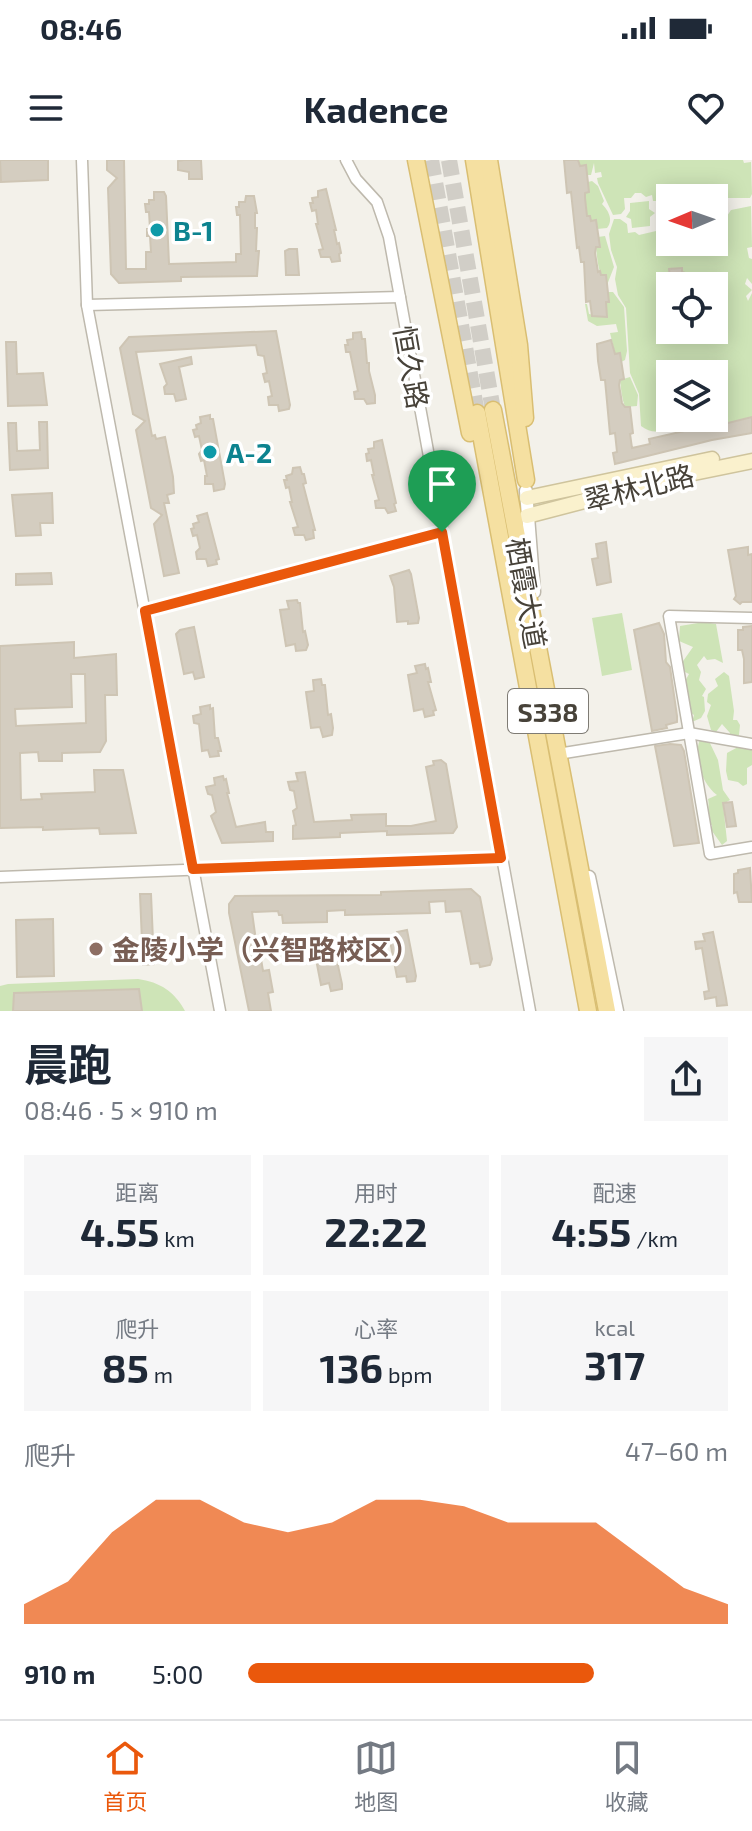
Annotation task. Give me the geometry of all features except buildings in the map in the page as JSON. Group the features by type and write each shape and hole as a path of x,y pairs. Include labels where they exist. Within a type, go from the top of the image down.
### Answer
{"main road":[{"path":"416,160 492,548 519,640"},
{"path":"472,160 526,480"},
{"path":"489,160 519,345 527,434 526,480"},
{"name":"栖霞大道","path":"588,1011 519,640 485,412 607,1011"},
{"name":"翠林北路","path":"527,498 752,452"},
{"name":"翠林北路","path":"527,516 684,475 752,461"}],"street":[{"path":"82,160 87,305 220,1011"},
{"name":"恒久路","path":"346,160 356,179 377,202 389,237 530,1011"},
{"path":"87,305 400,297"},
{"path":"526,480 535,601 617,1011"},
{"path":"145,611 442,532"},
{"path":"752,618 669,616 710,854 752,847"},
{"path":"564,753 689,733 752,744"},
{"path":"0,877 501,858"}],"green space":[{"path":"578,160 743,160 744,163 751,162 752,194 750,198 728,198 728,184 656,184 656,201 653,201 652,195 646,197 635,193 631,198 624,198 625,209 621,214 613,215 598,183 601,172 595,173 594,163 591,175 587,175 586,165 580,166"},
{"path":"592,181 598,186 604,201 602,204 609,215 607,228 597,229 596,220 591,221 587,216 585,193 589,192 588,182"},
{"path":"649,201 649,209 655,213 650,217 650,226 632,228 631,219 626,217 630,203"},
{"path":"751,206 752,247 747,248 752,259 752,284 747,278 745,284 752,290 746,296 748,301 752,293 752,417 728,423 728,360 656,360 656,432 651,431 641,426 639,394 630,373 626,308 618,295 615,279 617,267 609,234 614,219 627,224 628,233 639,235 656,231 656,256 728,256 728,214 731,210"},
{"path":"605,236 614,267 607,285 606,275 600,272 596,247 600,246 598,237"},
{"path":"608,292 613,292 624,307 627,351 625,360 621,362 620,353 615,353 610,333 618,332 616,324 597,326 588,321 585,304 589,314 606,317"},
{"path":"630,377 638,395 637,406 625,407 620,380"},
{"path":"622,613 632,670 602,676 592,618"},
{"path":"704,622 716,624 723,663 715,659 707,660 704,656 697,665 701,672 699,680 706,689 702,696 705,711 701,718 692,722 694,715 690,712 684,683 689,674 683,671 681,664 693,647 679,641 680,626"},
{"path":"724,672 729,676 733,720 740,725 739,735 734,738 722,724 716,732 711,730 707,716 711,705 707,702 708,694 718,686 715,679"},
{"path":"700,739 708,739 718,760 723,790 730,800 723,804 727,841 722,845 712,831 712,825 708,824 708,799 717,795 700,770"},
{"path":"738,747 752,747 752,765 747,768 747,784 743,786 728,780 726,771 727,753"},
{"path":"138,979 166,989 177,998 185,1011 142,1011 139,989 15,993 13,1011 0,1011 0,986 8,984"}],"tunnel":[{"path":"431,160 477,413"},
{"path":"449,160 493,410"}],"place":[{"name":"B-1","path":"157,230"},
{"name":"A-2","path":"210,452"},
{"name":"金陵小学（兴智路校区）","path":"96,949"}],"route":[{"path":"442,532 501,858 193,869 145,611 442,532"}]}
